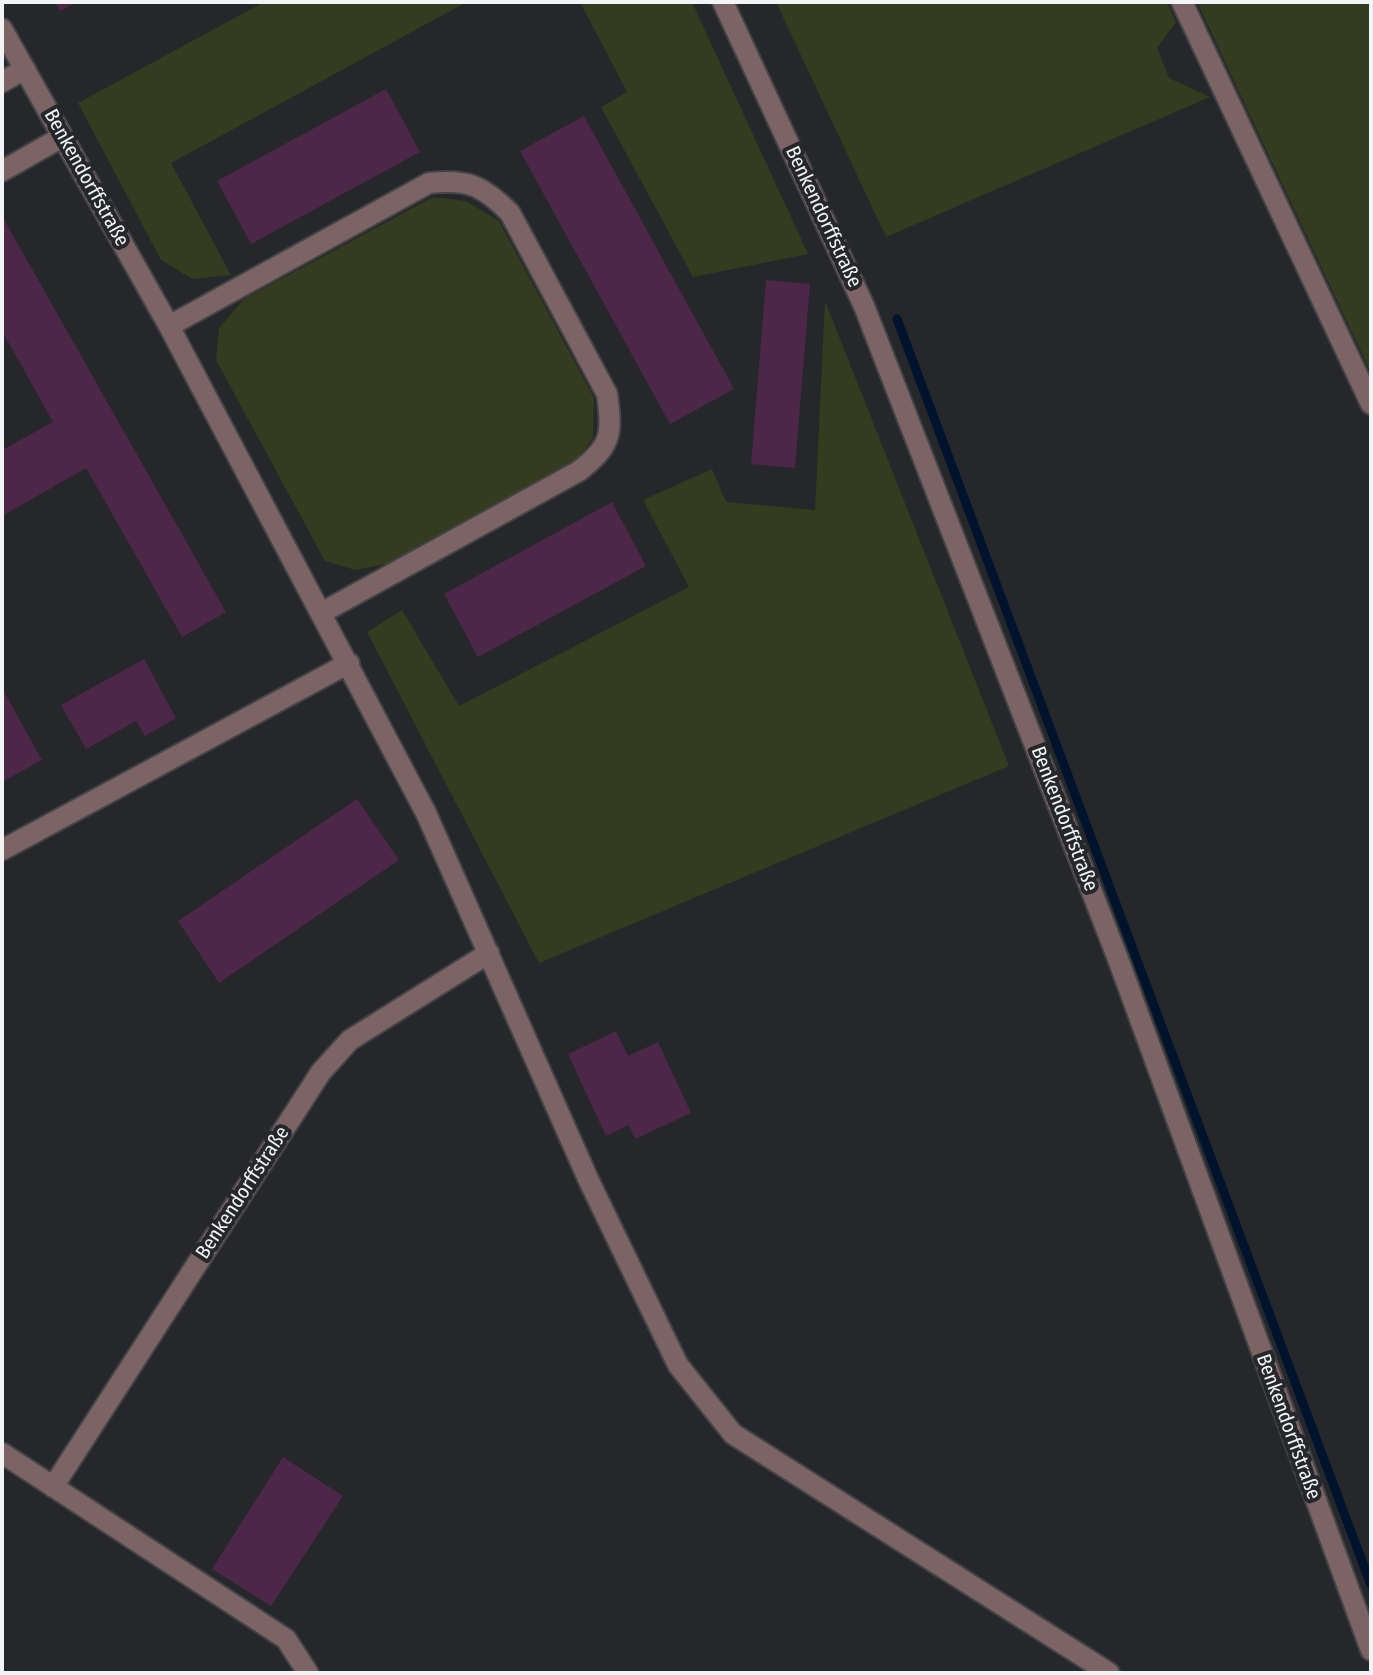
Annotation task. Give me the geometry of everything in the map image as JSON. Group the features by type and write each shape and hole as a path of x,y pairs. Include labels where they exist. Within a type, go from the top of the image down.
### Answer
{"street":[{"name":"Benkendorffstraße","path":"723,2 864,306 1118,959 1371,1650"},
{"path":"1182,2 1371,404"},
{"name":"Benkendorffstraße","path":"2,29 169,326 323,612 426,813 589,1181 678,1365 733,1434 1109,1673"},
{"path":"2,82 25,69"},
{"path":"2,171 62,137"},
{"path":"169,326 429,183 456,180 487,190 510,213 607,394 611,427 602,453 579,471 323,612"},
{"path":"2,850 349,663"},
{"name":"Benkendorffstraße","path":"53,1487 321,1072 350,1040 489,953"},
{"path":"2,1453 286,1639 308,1673"}],"green space":[{"path":"264,2 467,2 171,163 231,275 192,279 161,260 78,103"},
{"path":"580,2 692,2 808,254 693,277 601,107 627,92"},
{"path":"776,2 1167,2 1176,22 1157,48 1169,78 1210,97 886,237"},
{"path":"1197,2 1371,2 1371,373"},
{"path":"433,197 466,201 499,221 594,398 593,438 573,465 392,563 355,570 325,561 216,360 219,328 244,299"},
{"path":"825,301 1009,766 539,963 367,632 402,610 459,706 689,587 643,500 712,469 726,502 815,510"}],"building":[{"path":"55,2 77,2 60,11"},
{"path":"386,89 420,152 251,244 217,181"},
{"path":"584,116 734,389 670,424 520,151"},
{"path":"2,216 226,612 182,637 86,468 4,515 2,512 2,450 53,422 2,331"},
{"path":"766,280 810,284 795,468 751,464"},
{"path":"612,502 646,566 478,657 444,594"},
{"path":"144,659 176,718 145,736 136,721 86,749 61,705"},
{"path":"2,688 42,760 2,782"},
{"path":"357,799 399,860 219,983 178,921"},
{"path":"616,1031 628,1056 658,1042 691,1113 635,1139 629,1125 606,1136 568,1054"},
{"path":"283,1457 343,1496 271,1606 212,1569"}],"waterway":[{"path":"897,319 1371,1585"}]}
